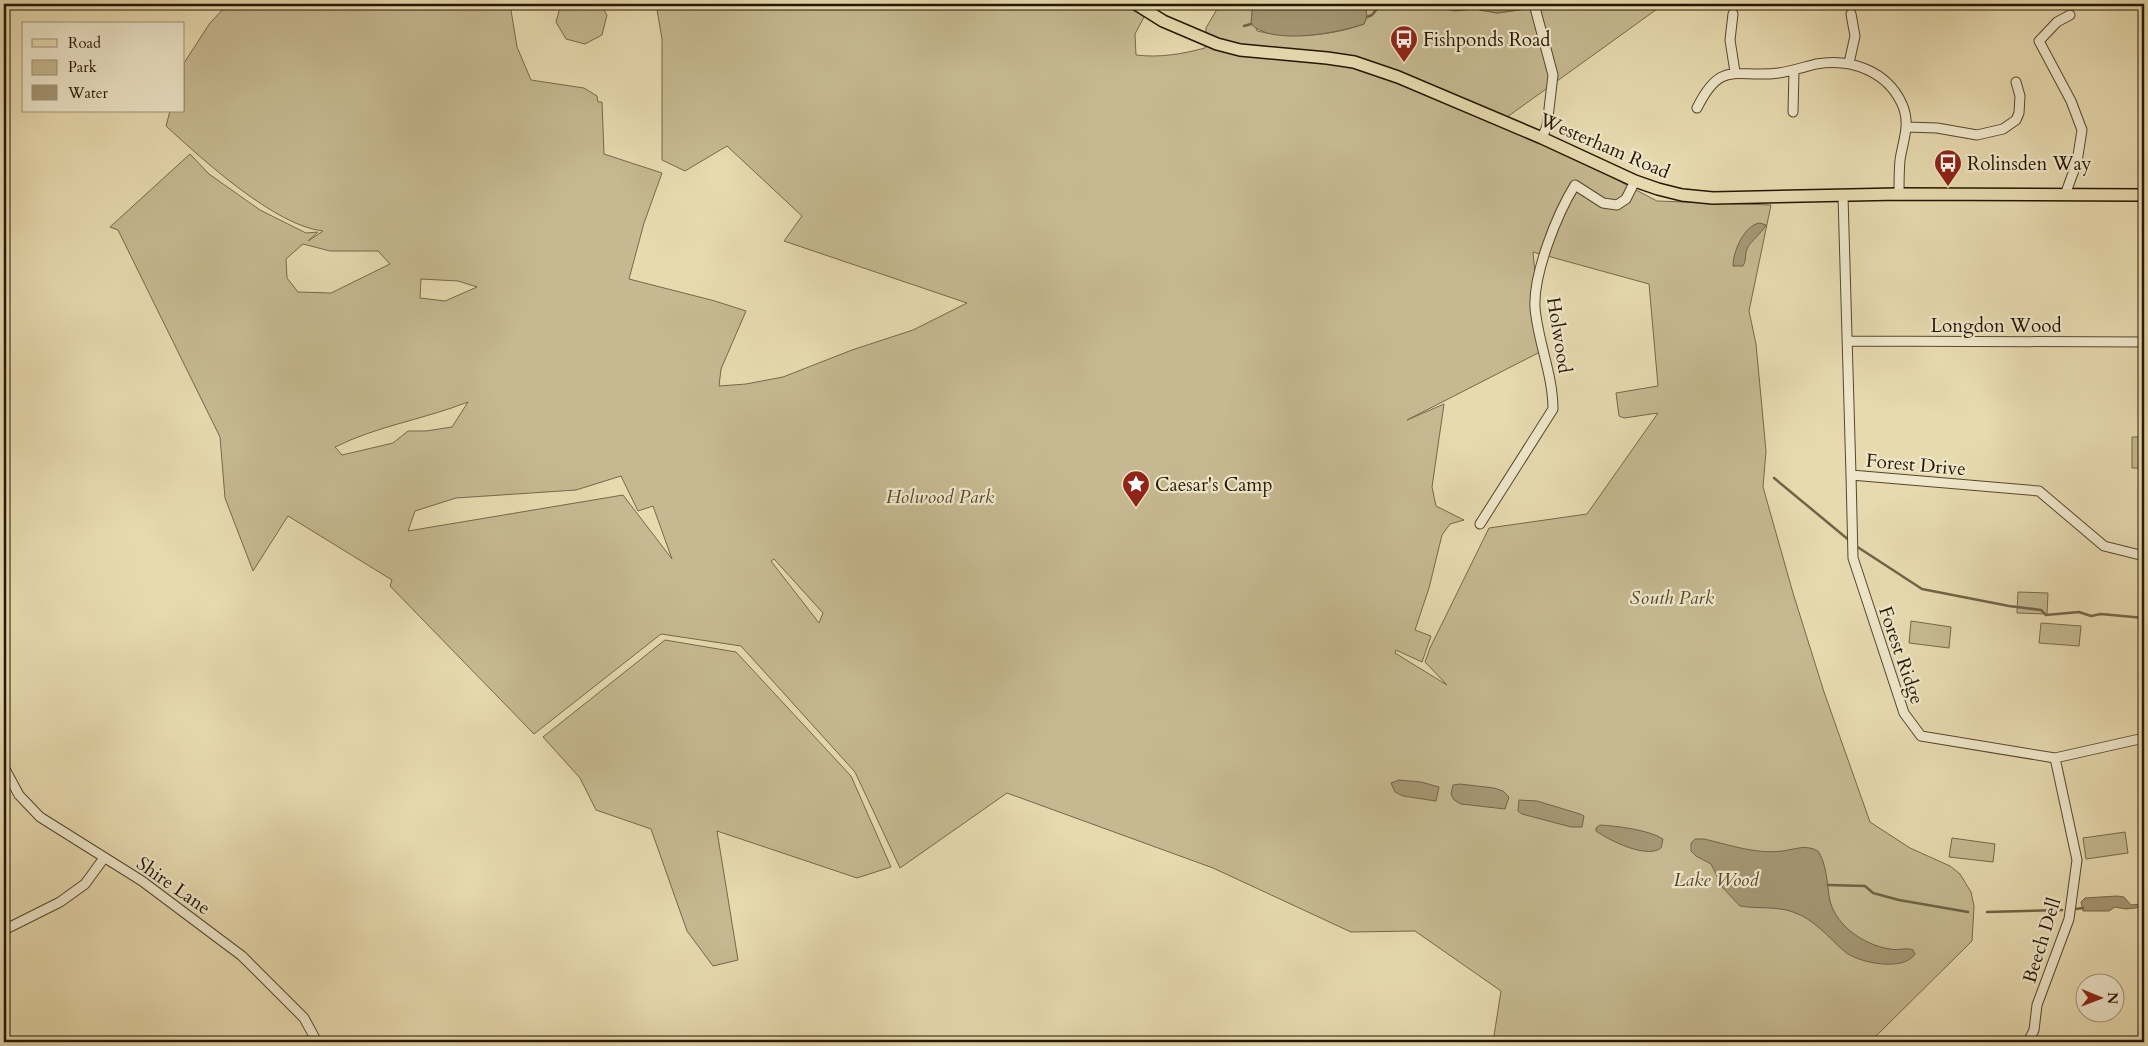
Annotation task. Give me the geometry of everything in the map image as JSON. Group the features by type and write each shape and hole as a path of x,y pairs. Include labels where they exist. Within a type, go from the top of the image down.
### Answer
{"main road":[{"name":"Westerham Road","path":"1136,4 1163,21 1217,44 1240,50 1354,62 1398,77 1635,180 1658,189 1682,195 1713,198 1899,194 2144,194"}],"street":[{"path":"1534,4 1553,75 1547,126 1542,138"},
{"path":"1733,14 1730,40 1735,72"},
{"path":"1850,63 1855,36 1851,14"},
{"path":"2065,195 2077,162 2082,130 2068,94 2039,41 2057,22 2070,15"},
{"path":"1697,108 1706,90 1712,84 1735,72 1776,74 1817,64 1850,63 1874,72 1894,90 1903,106 1907,127 1900,163 1899,194"},
{"path":"1793,112 1794,71"},
{"path":"1907,127 1945,129 1977,135 2003,129 2016,120 2019,113 2020,96 2016,82"},
{"name":"Holwood","path":"1480,524 1553,409 1553,391 1548,378 1535,307 1536,290 1542,262 1566,198 1575,185 1603,203 1616,205 1626,199 1635,180"},
{"name":"Forest Drive","path":"1843,196 1851,474 2039,491 2104,546 2144,556"},
{"name":"Longdon Wood","path":"1848,341 2144,342"},
{"name":"Forest Ridge","path":"1851,474 1853,558 1904,713 1911,725 1921,736 2055,758 2144,738"},
{"name":"Beech Dell","path":"2028,1042 2034,1030 2037,1005 2069,919 2077,860 2055,758"},
{"name":"Shire Lane","path":"4,767 19,795 40,818 150,886 242,956 304,1018 317,1042"},
{"path":"4,930 60,902 85,884 104,858"}],"green space":[{"path":"228,4 510,4 517,47 531,80 584,88 597,96 598,102 602,102 604,154 662,173 644,223 629,279 746,311 721,369 719,386 746,384 783,377 852,350 913,330 967,303 784,241 802,216 727,146 685,171 662,160 662,39 656,4 1151,4 1135,34 1136,55 1162,56 1205,48 1206,28 1220,4 1259,4 1252,11 1257,31 1283,35 1311,35 1325,34 1364,24 1367,17 1365,4 1440,7 1454,10 1475,9 1497,13 1526,9 1528,4 1664,4 1503,120 1657,201 1771,205 1749,311 1756,344 1766,451 1763,487 1824,692 1870,822 1910,848 1950,866 1960,874 1971,892 1974,906 1972,941 1870,1042 1493,1042 1501,991 1415,931 1351,932 1213,868 1007,793 900,868 855,772 741,646 661,634 534,734 390,586 392,580 288,516 253,571 225,498 220,437 118,230 110,227 190,154 209,174 260,210 306,233 318,232 308,241 323,231 304,226 283,217 262,204 199,156 166,126 170,112 185,112 185,61 210,23","holes":["303,244 330,251 378,251 390,264 331,293 298,292 287,278 286,259","1533,252 1649,284 1658,386 1616,393 1619,416 1624,418 1658,413 1587,514 1489,528 1430,648 1425,662 1447,685 1395,653 1396,650 1422,662 1431,636 1415,630 1429,588 1442,535 1450,524 1464,520 1436,506 1432,487 1444,404 1407,420 1542,351","421,279 458,281 477,287 445,301 420,298","468,402 452,427 426,431 408,431 393,443 342,455 335,447 384,428","621,476 638,511 653,506 672,559 623,495 408,531 415,511 456,498 576,490","774,559 823,613 819,623 771,561"]},
{"path":"561,4 600,4 607,15 602,35 585,44 566,39 556,22"},
{"path":"2132,437 2144,437 2144,468 2132,468"},
{"path":"2018,592 2048,593 2047,614 2017,613"},
{"path":"1911,621 1951,627 1949,648 1909,643"},
{"path":"2041,623 2081,626 2079,646 2039,643"},
{"path":"665,640 736,652 851,776 891,867 857,878 717,831 738,960 713,966 687,931 651,829 596,810 580,778 543,737"},
{"path":"2125,832 2128,853 2086,859 2083,838"},
{"path":"1952,838 1995,844 1993,862 1949,857"}],"water":[{"path":"1259,4 1365,4 1367,17 1364,24 1338,31 1306,36 1274,35 1261,31 1251,24 1252,11"},
{"path":"1385,4 1528,4 1526,9 1497,13 1475,9 1454,11 1440,7 1419,8 1409,5 1400,7"},
{"path":"1760,223 1766,225 1748,247 1743,266 1733,266 1740,240 1749,229"},
{"path":"1399,780 1421,782 1439,787 1436,801 1403,796 1395,792 1391,783"},
{"path":"1460,784 1494,788 1503,791 1509,797 1505,809 1461,804 1454,800 1451,794 1453,785"},
{"path":"1519,800 1537,801 1580,814 1584,816 1582,827 1571,827 1522,814 1518,811"},
{"path":"1600,825 1650,833 1663,839 1661,848 1655,851 1647,851 1628,847 1596,831 1596,828"},
{"path":"1695,839 1704,839 1756,851 1767,852 1810,848 1818,851 1827,878 1832,906 1836,916 1843,924 1851,932 1870,943 1893,949 1910,949 1915,954 1909,960 1901,963 1880,964 1869,962 1844,951 1801,915 1780,909 1740,906 1723,888 1711,864 1691,851 1691,843"},
{"path":"2124,897 2131,905 2143,904 2143,907 2126,909 2115,907 2109,911 2083,911 2081,902 2085,898"}],"waterway":[{"path":"1367,17 1372,15 1381,4"},
{"path":"1244,26 1251,24"},
{"path":"1774,478 1850,541"},
{"path":"1856,546 1922,589 2009,606 2041,610 2046,615 2079,612 2091,616 2101,614 2144,618"},
{"path":"1828,885 1865,886 1873,893 1899,900 1968,912"},
{"path":"2075,909 2083,908"},
{"path":"1987,912 2062,910"}],"place":[{"name":"Fishponds Road","path":"1404,63"},
{"name":"Rolinsden Way","path":"1948,187"},
{"name":"Caesar's Camp","path":"1136,508"}],"park label":[{"name":"Holwood Park","path":"940,496"},
{"name":"South Park","path":"1672,597"},
{"name":"Lake Wood","path":"1716,879"}]}
